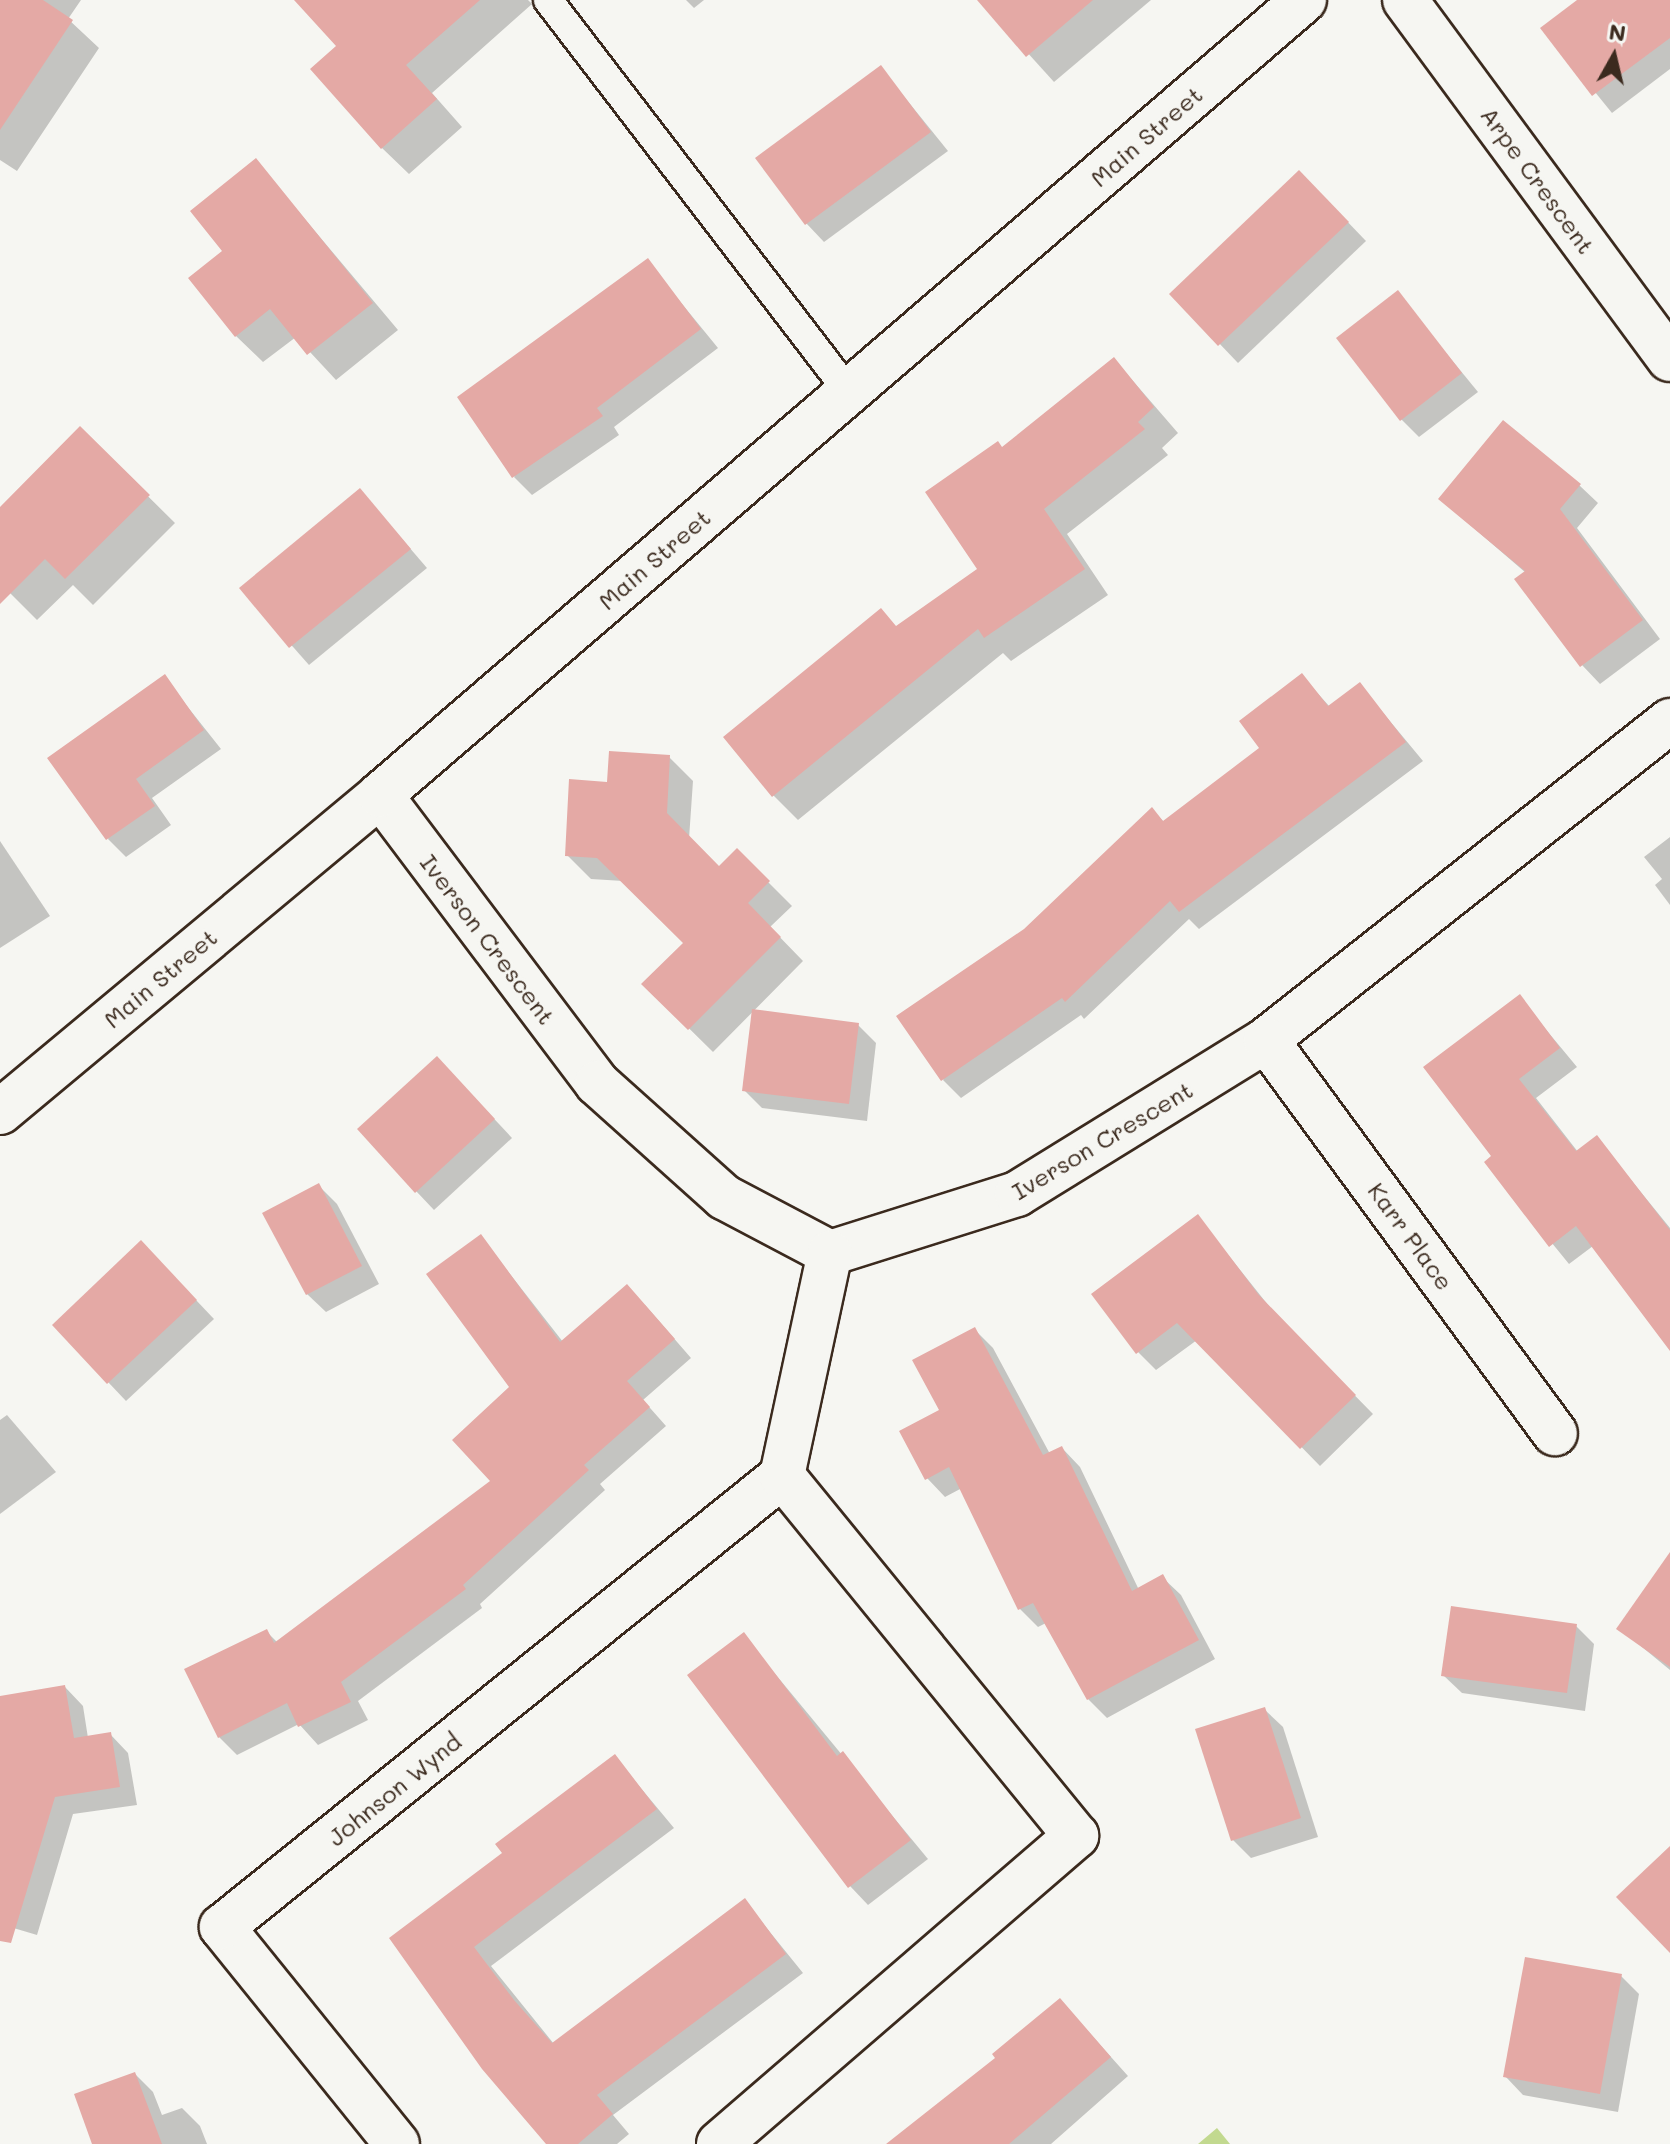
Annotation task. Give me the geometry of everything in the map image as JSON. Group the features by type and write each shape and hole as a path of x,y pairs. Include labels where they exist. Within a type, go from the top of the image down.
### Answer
{"street":[{"name":"Main Street","path":"0,1112 380,795 1304,0"},
{"name":"Arpe Crescent","path":"1405,0 1670,359"},
{"name":"Iverson Crescent","path":"380,795 597,1083 724,1197 830,1253 1017,1194 1266,1040 1670,721"},
{"name":"Karr Place","path":"1266,1040 1555,1433"},
{"path":"719,2144 1076,1836 782,1476 830,1253"},
{"name":"Johnson Wynd","path":"397,2144 222,1927 782,1476"}],"lane":[{"path":"548,0 849,392"}],"green space":[{"path":"1217,2128 1230,2144 1198,2144"}],"building":[{"path":"0,0 43,0 73,20 0,130"},
{"path":"294,0 480,0 406,65 437,99 381,149 310,69 336,46"},
{"path":"977,0 1093,0 1026,57"},
{"path":"1577,0 1670,0 1670,38 1592,96 1540,28"},
{"path":"881,65 931,132 805,225 755,158"},
{"path":"256,158 373,303 307,355 270,309 235,337 188,278 222,251 190,211"},
{"path":"1299,170 1349,222 1218,346 1169,294"},
{"path":"648,258 701,329 597,408 603,416 512,478 457,397"},
{"path":"1398,290 1462,373 1400,421 1336,338"},
{"path":"1114,357 1154,407 1138,422 1145,429 1044,509 1085,569 984,638 978,629 772,797 723,737 881,608 896,626 977,569 925,492 998,441 1002,447"},
{"path":"1503,420 1581,484 1560,509 1643,620 1580,667 1514,579 1525,571 1438,499"},
{"path":"80,426 150,495 65,579 45,559 0,604 0,507"},
{"path":"360,488 411,549 289,648 239,588"},
{"path":"1302,673 1328,706 1360,682 1406,742 1179,912 1170,901 1065,1002 1062,998 941,1081 896,1016 1024,929 1152,807 1163,821 1259,748 1239,721"},
{"path":"165,674 204,730 136,779 155,806 106,840 47,758"},
{"path":"609,751 670,755 667,813 719,866 737,848 770,881 748,903 781,937 688,1030 641,984 683,943 597,858 565,856 569,779 607,782"},
{"path":"1520,994 1560,1048 1519,1079 1576,1151 1597,1135 1670,1230 1670,1351 1576,1226 1549,1247 1484,1162 1491,1156 1423,1067"},
{"path":"752,1009 859,1023 849,1104 742,1091"},
{"path":"437,1056 495,1119 415,1193 357,1129"},
{"path":"319,1183 362,1266 306,1295 262,1213"},
{"path":"1198,1214 1258,1294 1356,1395 1300,1449 1177,1323 1136,1354 1091,1294"},
{"path":"481,1234 560,1342 627,1284 675,1339 627,1381 650,1407 584,1465 589,1470 463,1585 466,1589 341,1682 351,1702 298,1727 287,1703 218,1738 184,1669 267,1629 274,1643 490,1481 452,1440 509,1387 426,1274"},
{"path":"141,1240 197,1300 107,1384 52,1325"},
{"path":"975,1327 1043,1455 1062,1446 1132,1591 1163,1574 1199,1640 1087,1700 1033,1603 1018,1610 949,1467 925,1480 899,1431 939,1410 912,1360"},
{"path":"1670,1552 1670,1667 1616,1629"},
{"path":"1451,1606 1577,1624 1567,1693 1441,1676"},
{"path":"744,1632 837,1756 843,1751 911,1840 848,1888 687,1675"},
{"path":"65,1685 74,1738 111,1732 120,1787 55,1797 11,1943 0,1941 0,1696"},
{"path":"1265,1707 1301,1818 1231,1841 1195,1729"},
{"path":"615,1754 657,1809 474,1947 514,2000 552,2043 745,1898 786,1954 597,2095 613,2114 578,2144 546,2144 482,2069 389,1938 502,1853 495,1844"},
{"path":"1670,1846 1670,1953 1616,1897"},
{"path":"1525,1957 1622,1974 1600,2094 1503,2077"},
{"path":"1060,1998 1111,2057 1009,2144 886,2144 995,2058 992,2054"},
{"path":"135,2072 162,2144 92,2144 74,2094"}]}
